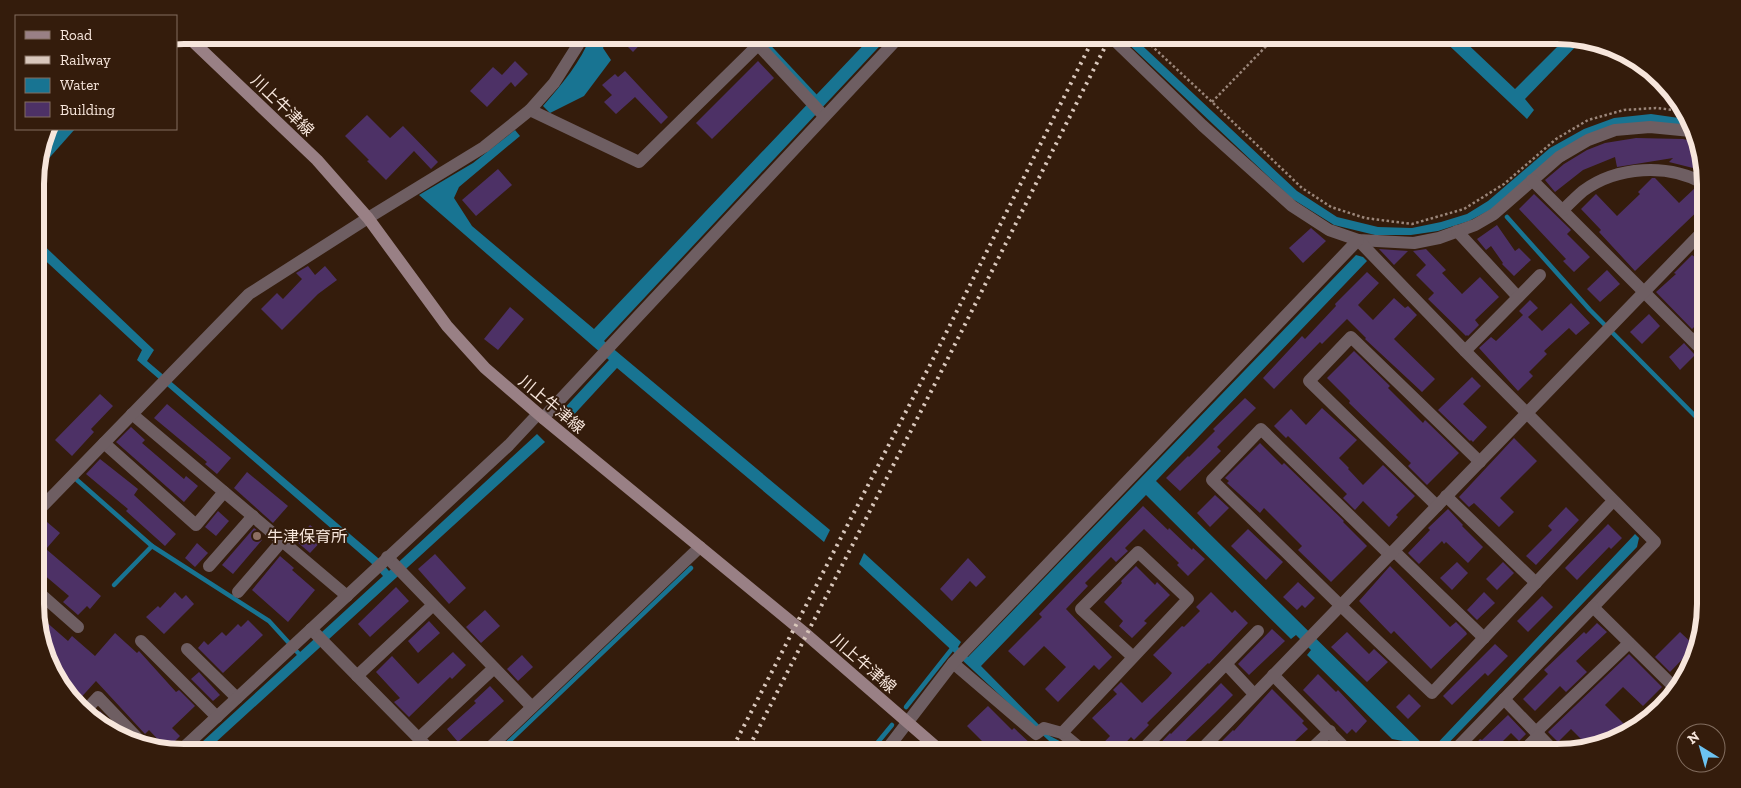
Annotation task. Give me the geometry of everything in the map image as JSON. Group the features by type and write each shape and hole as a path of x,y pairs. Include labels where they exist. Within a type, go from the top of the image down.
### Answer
{"main road":[{"name":"川上牛津線","path":"195,44 317,160 368,218 447,326 485,368 801,631 932,744"}],"street":[{"path":"44,505 249,294 484,147 530,110 554,83 578,44"},
{"path":"188,744 541,416 599,358 892,44"},
{"path":"1118,44 1202,125 1292,206 1329,230 1358,240 1414,243 1475,226 1494,214 1559,157 1588,140 1615,130 1650,127 1687,131"},
{"path":"530,110 640,162 758,45 824,116"},
{"path":"1563,210 1584,191 1613,176 1642,170 1667,171 1697,180"},
{"path":"1532,180 1697,344"},
{"path":"1457,231 1518,297"},
{"path":"1207,744 1697,238"},
{"path":"1358,240 1465,351 1655,542 1461,744"},
{"path":"891,744 953,663 1358,240"},
{"path":"1465,351 1540,275"},
{"path":"1480,462 1351,337 1309,381 1536,583"},
{"path":"1694,341 1697,338"},
{"path":"132,414 347,596"},
{"path":"1484,638 1261,429 1212,480 1340,606 1432,692 1484,638 1613,501"},
{"path":"104,443 196,525 224,492"},
{"path":"209,566 253,516"},
{"path":"238,592 282,541"},
{"path":"493,744 700,547"},
{"path":"1062,733 1188,599 1138,552 1081,609 1133,657"},
{"path":"388,557 532,707"},
{"path":"44,597 78,627"},
{"path":"357,676 433,605"},
{"path":"1593,607 1671,684"},
{"path":"310,629 425,744"},
{"path":"1148,744 1258,631"},
{"path":"141,641 217,717"},
{"path":"1528,744 1629,643"},
{"path":"187,649 237,698"},
{"path":"953,663 1036,734 1044,728 1062,733 1075,744"},
{"path":"1226,664 1254,694"},
{"path":"419,738 494,668"},
{"path":"1273,675 1342,744"},
{"path":"89,707 98,697 135,736"},
{"path":"1504,698 1548,744"},
{"path":"1316,744 1330,730"}],"path":[{"path":"1150,44 1302,188 1331,207 1365,218 1412,224 1464,209 1504,184 1556,139 1588,120 1624,110 1656,108 1675,110"},
{"path":"1212,102 1268,44"}],"water":[{"path":"605,44 603,48 611,60 584,96 550,113 543,106 564,81 587,45"},
{"path":"864,44 882,44 604,341 830,530 824,542 617,368 569,420 560,413 609,360 419,195 473,163 515,130 520,136 459,187 454,198 472,226 594,329"},
{"path":"1128,44 1141,44 1297,191 1337,217 1378,227 1412,228 1467,214 1488,201 1550,148 1584,129 1614,118 1651,114 1680,118 1685,127 1615,126 1492,209 1469,221 1438,231 1411,235 1375,235 1334,225 1291,198"},
{"path":"1448,44 1468,44 1515,89 1560,44 1577,45 1525,99 1534,110 1527,119"},
{"path":"56,130 74,130 46,162 49,148 53,134"},
{"path":"44,246 154,350 147,361 378,558 389,571 537,434 545,442 214,744 200,744 383,576 371,563 137,360 142,350 44,259"},
{"path":"1356,255 1363,257 1367,261 1156,481 1423,744 1406,744 1403,741 1392,739 1307,655 1311,650 1296,635 1291,639 1146,495 981,666 1050,736 1065,744 1052,744 859,564 864,553 961,642 958,647 968,657"},
{"path":"1635,534 1639,538 1637,547 1448,744 1437,744"}],"building":[{"path":"625,44 641,44 633,52"},
{"path":"515,61 528,74 515,87 511,82 487,107 470,91 493,67 502,75"},
{"path":"758,61 774,78 712,139 696,123"},
{"path":"625,71 668,117 661,124 635,97 616,114 604,102 612,95 602,85 615,74 618,77"},
{"path":"367,115 390,138 403,126 438,162 431,169 414,151 386,180 345,136"},
{"path":"1636,138 1683,139 1690,141 1695,161 1693,168 1669,162 1673,158 1617,167 1615,157 1583,170 1555,192 1545,180 1564,164 1587,150 1605,143"},
{"path":"498,169 512,185 476,216 462,200"},
{"path":"1652,178 1655,178 1679,203 1695,188 1697,189 1697,212 1635,271 1599,232 1601,230 1581,209 1596,194 1617,216 1640,194 1638,192"},
{"path":"1534,194 1571,230 1567,234 1590,257 1574,272 1563,261 1566,259 1519,209"},
{"path":"1497,225 1515,251 1519,248 1531,260 1514,276 1502,264 1491,246 1486,250 1477,239"},
{"path":"1311,228 1326,241 1303,263 1289,248"},
{"path":"1379,249 1408,251 1394,265"},
{"path":"1426,249 1446,270 1442,273 1462,294 1480,277 1499,297 1475,320 1479,325 1468,336 1428,299 1434,293 1416,275 1426,265 1413,251"},
{"path":"1692,255 1696,258 1697,324 1692,329 1656,292 1676,274 1674,273"},
{"path":"308,266 315,275 325,266 337,280 318,294 282,330 261,309 277,293 283,299 302,279 296,273"},
{"path":"1607,270 1620,284 1600,302 1587,289"},
{"path":"1367,272 1379,283 1358,305 1373,320 1394,298 1405,308 1408,306 1417,315 1394,339 1435,379 1422,392 1365,339 1347,319 1322,344 1320,342 1274,389 1263,378 1302,336 1305,339 1336,306 1335,304"},
{"path":"1530,300 1538,308 1528,317 1542,331 1571,303 1590,323 1576,335 1569,328 1544,351 1547,354 1529,372 1533,376 1518,391 1479,348 1491,337 1496,341 1523,315 1519,311"},
{"path":"510,307 524,319 498,350 484,339"},
{"path":"1649,314 1660,326 1642,344 1630,332"},
{"path":"1684,343 1695,355 1680,370 1669,357"},
{"path":"1354,351 1390,386 1388,388 1423,423 1425,420 1459,453 1427,485 1408,466 1411,463 1349,403 1350,401 1327,378"},
{"path":"1472,377 1481,386 1463,404 1487,427 1473,442 1438,410"},
{"path":"100,394 113,406 91,429 94,432 72,456 55,440"},
{"path":"1245,398 1256,408 1217,447 1221,451 1180,491 1166,478 1215,431 1213,429"},
{"path":"167,404 231,458 217,474 205,464 207,462 154,418"},
{"path":"1322,408 1357,440 1339,458 1363,485 1383,465 1415,496 1396,515 1398,517 1389,527 1363,501 1355,510 1343,498 1347,494 1288,436 1286,438 1274,426 1291,409 1306,425"},
{"path":"131,427 145,440 142,443 184,479 186,476 198,486 184,502 116,442"},
{"path":"1514,438 1537,461 1500,498 1514,512 1499,527 1474,503 1469,507 1459,497"},
{"path":"1260,443 1282,465 1284,463 1367,546 1331,582 1298,550 1302,546 1264,508 1260,513 1227,483 1229,481 1225,478"},
{"path":"100,459 138,489 134,495 176,534 165,546 126,511 128,509 86,474"},
{"path":"247,472 288,506 273,523 234,488"},
{"path":"1215,495 1229,508 1210,527 1197,513"},
{"path":"1143,506 1168,530 1169,528 1192,550 1193,548 1205,559 1188,576 1177,565 1179,563 1144,529 1125,548 1128,551 1116,562 1111,557 1085,583 1088,586 1066,609 1112,657 1099,670 1094,665 1058,702 1045,689 1066,667 1044,646 1024,666 1008,651 1042,617 1039,614"},
{"path":"1566,507 1579,520 1536,565 1526,556 1552,530 1548,526"},
{"path":"1448,509 1483,547 1468,563 1446,542 1444,544 1442,541 1419,564 1408,553 1430,530 1428,528"},
{"path":"218,511 229,521 216,536 205,527"},
{"path":"47,522 60,533 46,549 101,596 90,609 87,606 78,615 63,602 69,596 44,575 44,526"},
{"path":"1608,524 1622,538 1611,549 1609,547 1577,580 1565,568"},
{"path":"310,525 325,537 310,553 296,541"},
{"path":"254,528 263,535 260,538 262,540 233,574 222,565"},
{"path":"1248,529 1283,562 1266,580 1231,546"},
{"path":"197,543 208,553 195,567 185,558"},
{"path":"435,554 466,588 449,604 418,569"},
{"path":"280,556 294,568 292,570 315,590 288,622 252,590"},
{"path":"968,558 986,577 976,587 970,581 952,601 940,589"},
{"path":"1457,562 1468,573 1452,590 1440,578"},
{"path":"1503,562 1514,573 1497,590 1486,579"},
{"path":"1136,566 1155,585 1157,582 1170,595 1144,621 1147,623 1132,638 1119,626 1123,621 1104,602"},
{"path":"1390,566 1450,627 1456,622 1467,634 1431,669 1394,631 1391,634 1359,601"},
{"path":"1298,582 1315,598 1305,608 1302,605 1297,610 1283,597"},
{"path":"396,587 409,601 370,637 358,624"},
{"path":"175,592 182,599 186,595 194,604 164,634 146,617 158,606 160,608"},
{"path":"1211,592 1232,613 1235,610 1248,623 1209,664 1147,723 1149,725 1134,740 1131,737 1124,744 1102,744 1110,736 1092,718 1117,694 1113,690 1121,682 1142,703 1168,678 1172,673 1153,655 1200,611 1196,607"},
{"path":"1484,592 1495,603 1477,620 1467,610"},
{"path":"1542,596 1553,607 1528,632 1517,621"},
{"path":"485,610 500,626 481,643 466,627"},
{"path":"248,620 263,635 223,673 198,648 204,641 208,645 222,632 226,636 238,624 241,627"},
{"path":"45,621 68,641 72,636 95,656 115,633 137,653 139,651 176,692 179,690 195,706 172,728 180,736 172,744 161,742 149,730 145,734 96,681 81,698 54,658"},
{"path":"429,621 440,633 418,653 408,641"},
{"path":"1597,623 1607,632 1576,661 1587,672 1566,692 1560,686 1535,711 1523,699 1548,674 1544,670 1584,632 1586,634"},
{"path":"1272,629 1285,641 1249,675 1238,664"},
{"path":"1347,632 1369,654 1374,649 1388,662 1367,682 1331,647"},
{"path":"1680,632 1691,643 1688,653 1670,672 1655,657"},
{"path":"1495,644 1508,656 1488,676 1485,673 1452,705 1443,696"},
{"path":"453,652 466,665 452,679 450,677 409,717 394,702 400,698 376,672 392,656 418,684"},
{"path":"1629,654 1662,687 1643,706 1623,687 1605,705 1624,724 1617,731 1602,737 1584,742 1571,729 1558,742 1548,732"},
{"path":"522,655 533,667 518,681 507,669"},
{"path":"199,672 220,695 213,701 191,679"},
{"path":"1318,674 1336,692 1338,690 1367,721 1356,733 1352,729 1347,734 1303,690"},
{"path":"1221,683 1233,695 1182,744 1160,744"},
{"path":"490,686 504,701 458,742 447,729 476,703 474,701"},
{"path":"1272,689 1304,721 1302,723 1308,729 1292,744 1220,743 1234,731"},
{"path":"1409,694 1421,706 1408,719 1396,707"},
{"path":"988,706 1012,730 1014,728 1031,744 985,744 967,726"},
{"path":"100,711 113,724 99,715 97,713"},
{"path":"1508,715 1526,734 1519,741 1511,733 1500,744 1475,744 1480,739 1482,740"}],"waterway":[{"path":"766,44 815,96"},
{"path":"1507,217 1590,310 1697,418"},
{"path":"77,480 152,546 269,621 299,654"},
{"path":"114,585 152,546"},
{"path":"506,744 691,568"},
{"path":"906,707 951,650"},
{"path":"876,744 892,725"}],"railway":[{"path":"735,744 931,363 1090,44"},
{"path":"751,744 1106,44"}],"place":[{"name":"牛津保育所","path":"257,536"}]}
